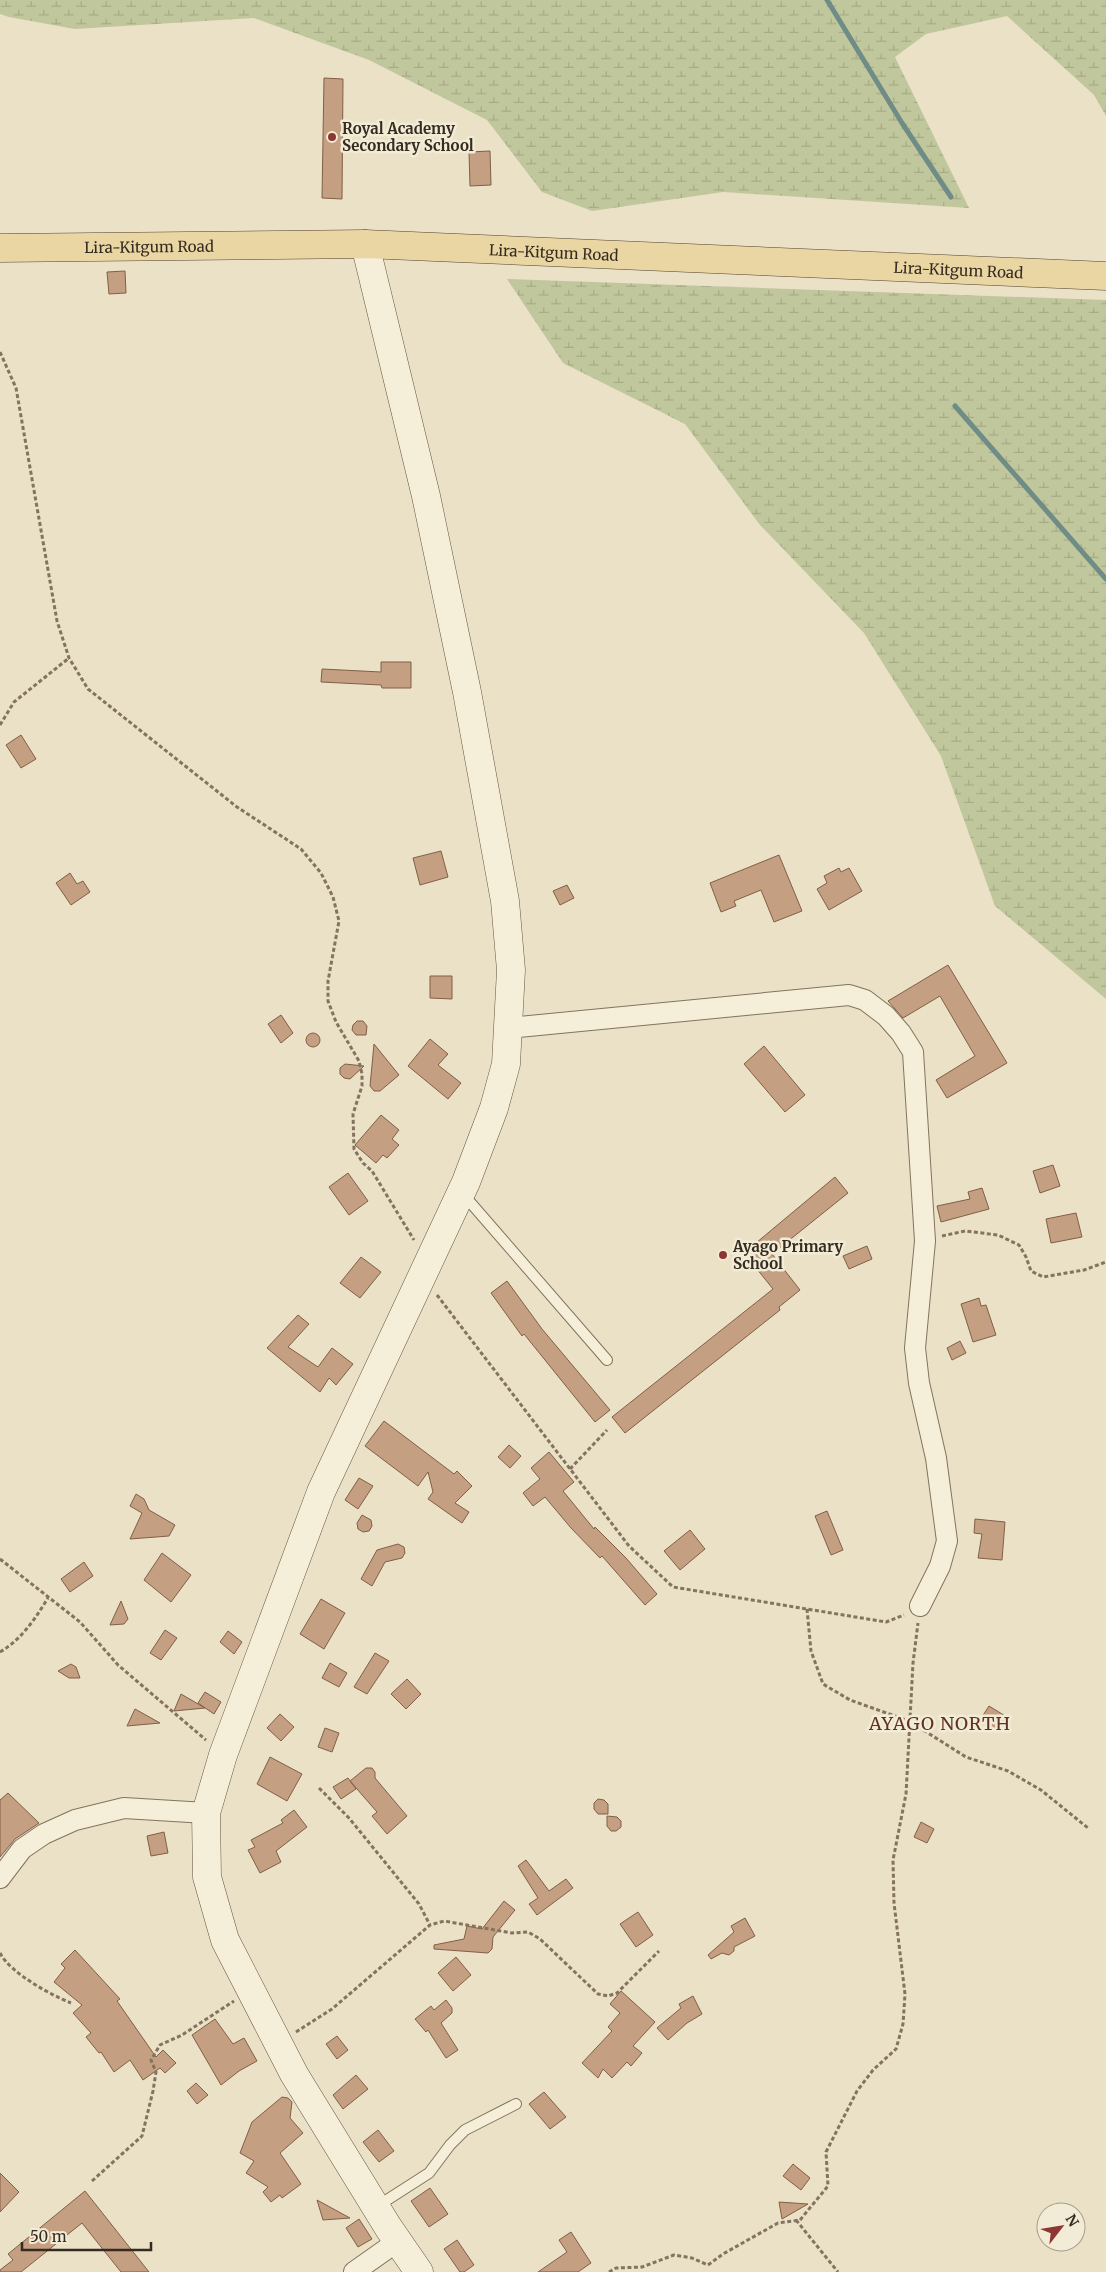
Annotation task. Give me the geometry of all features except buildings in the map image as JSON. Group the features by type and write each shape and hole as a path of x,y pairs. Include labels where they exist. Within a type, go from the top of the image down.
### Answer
{"main road":[{"name":"Lira-Kitgum Road","path":"0,248 365,244 1106,276"}],"street":[{"path":"365,244 426,496 471,711 505,901 510,970 506,1064 494,1108 461,1192 321,1492 223,1756 206,1813 207,1876 225,1940 294,2074 376,2207 419,2272"},
{"path":"508,1028 849,996 865,1000 886,1016 901,1032 912,1052 925,1241 915,1348 919,1383 936,1458 947,1541 940,1566 920,1606"},
{"path":"0,1878 22,1849 44,1834 75,1820 124,1808 206,1813"},
{"path":"354,2272 398,2241"}],"lane":[{"path":"461,1192 607,1360"},
{"path":"376,2207 429,2173 450,2145 465,2130 516,2104"}],"path":[{"path":"0,352 16,388 56,621 69,658 88,688 237,808 301,849 321,873 333,897 339,921 328,981 328,1001 336,1022 359,1062 362,1074 362,1086 353,1114 354,1149 362,1163 372,1171 417,1244 426,1266 570,1469 629,1546 673,1587 886,1622 898,1619 920,1606"},
{"path":"0,725 14,702 69,658"},
{"path":"925,1241 965,1231 998,1235 1019,1244 1031,1271 1044,1277 1084,1270 1106,1262"},
{"path":"570,1469 607,1430"},
{"path":"0,1559 80,1622 118,1665 182,1717 223,1756"},
{"path":"0,1652 11,1645 33,1623 48,1598"},
{"path":"609,2272 616,2268 642,2267 674,2256 692,2258 708,2265 731,2249 778,2223 800,2220 828,2186 826,2152 857,2090 872,2070 896,2049 903,2024 905,1994 894,1903 893,1860 906,1794 913,1663 920,1606"},
{"path":"807,1609 811,1651 823,1684 850,1700 909,1721 966,1756 1008,1771 1041,1790 1088,1828"},
{"path":"319,1788 349,1818 419,1904 430,1925"},
{"path":"279,2044 332,2009 430,1925 444,1922 512,1933 528,1932 540,1939 598,1994 608,1996 617,1993 659,1951"},
{"path":"0,1953 3,1959 21,1975 71,2003"},
{"path":"92,2181 142,2136 156,2072 151,2060 160,2045 182,2035 251,1990"},
{"path":"796,2220 838,2272"}],"green space":[{"path":"0,0 1106,0 1106,116 1094,95 1007,16 926,34 895,57 969,208 723,192 592,211 542,192 487,120 369,60 254,18 75,29 0,14"},
{"path":"507,279 1106,300 1106,999 995,906 941,756 864,633 760,525 685,424 563,363"}],"waterway":[{"path":"827,0 902,123 951,197"},
{"path":"955,406 1106,579"}],"place":[{"name":"Royal Academy Secondary School","path":"332,137"},
{"name":"Ayago Primary School","path":"723,1255"}],"district":[{"name":"AYAGO NORTH","path":"940,1723"}]}
